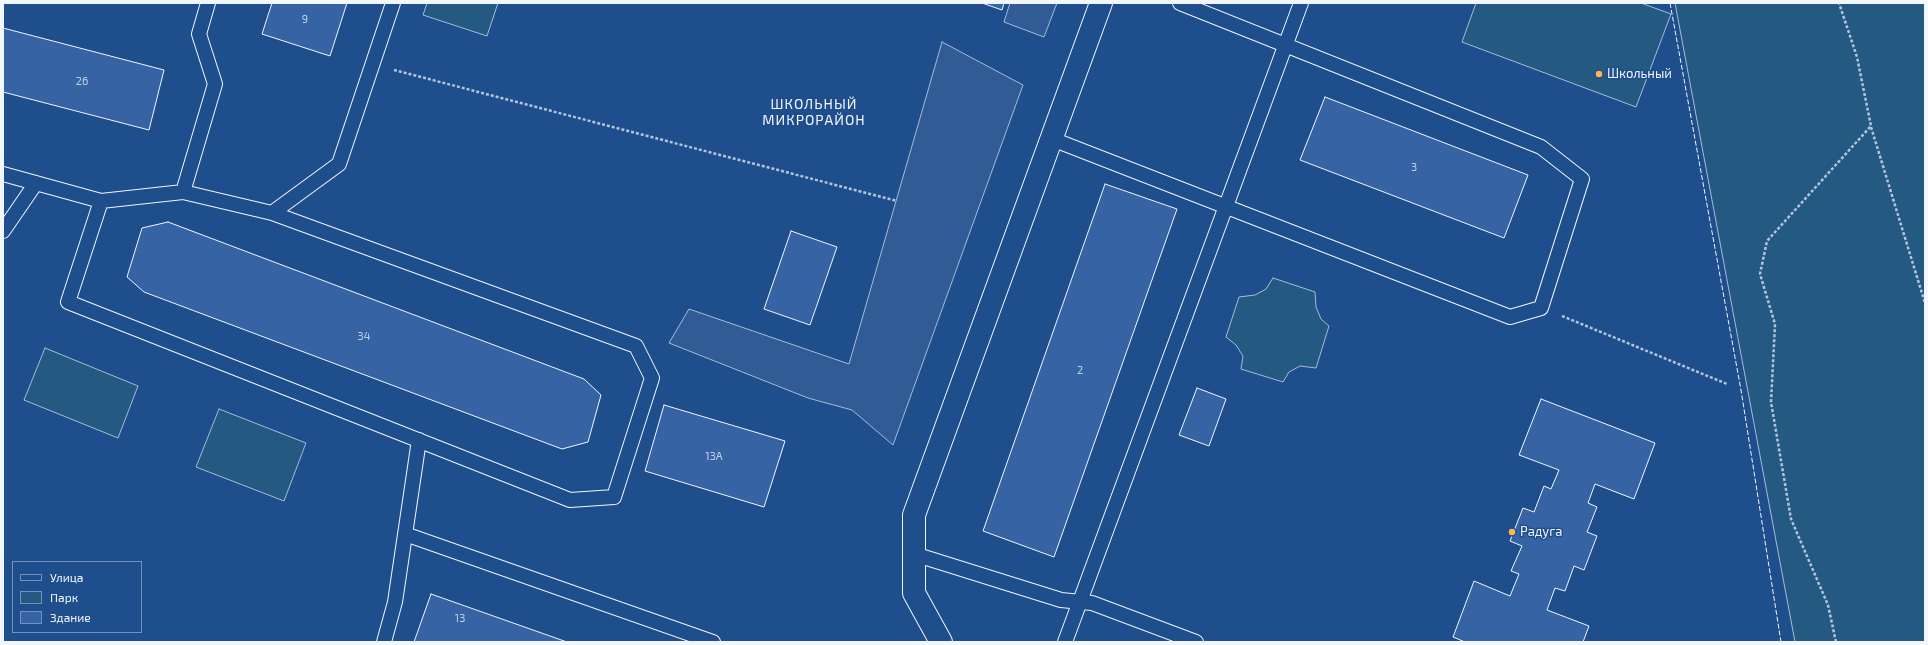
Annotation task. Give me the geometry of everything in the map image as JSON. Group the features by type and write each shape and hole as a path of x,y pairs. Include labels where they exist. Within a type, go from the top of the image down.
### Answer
{"street":[{"path":"941,642 914,593 914,515 1102,3"}],"lane":[{"path":"182,192 215,84 199,34 208,3"},
{"path":"272,213 339,164 393,3"},
{"path":"1052,139 1510,318 1541,308 1582,179 1541,148 1180,3"},
{"path":"1065,642 1301,3"},
{"path":"3,174 101,201 182,192 272,213 636,346 652,378 614,497 570,500 68,302 101,201"},
{"path":"3,231 36,183"},
{"path":"384,642 395,602 419,440"},
{"path":"405,534 713,642"},
{"path":"914,554 1061,600 1092,603 1196,642"}],"path":[{"path":"1839,3 1857,58 1871,126 1925,304"},
{"path":"373,64 897,201"},
{"path":"1836,642 1828,605 1791,519 1771,402 1775,324 1760,274 1767,241 1871,126"},
{"path":"1541,308 1727,384"}],"green space":[{"path":"427,3 498,3 487,36 423,15"},
{"name":"Школьный","path":"1476,3 1641,3 1671,14 1636,107 1462,42"},
{"path":"1675,3 1925,3 1925,642 1795,642"},
{"path":"1273,278 1315,292 1316,307 1321,319 1329,326 1316,368 1300,366 1289,372 1283,382 1241,369 1243,356 1236,345 1226,337 1239,297 1255,295 1266,289"},
{"path":"45,348 138,386 118,438 24,400"},
{"path":"219,409 306,443 284,501 196,467"}],"shaded area":[{"path":"1010,3 1057,3 1044,37 1004,22"},
{"path":"942,42 1023,85 893,445 852,410 808,398 669,343 689,309 849,364"}],"building":[{"path":"272,3 347,3 330,56 262,34"},
{"path":"982,3 1004,3 1002,10"},
{"path":"3,28 164,70 149,130 3,92"},
{"path":"1325,97 1528,175 1504,238 1300,160"},
{"path":"1105,184 1177,209 1054,557 983,531"},
{"path":"168,222 584,379 601,395 588,442 562,449 144,292 127,277 142,228"},
{"path":"791,231 837,247 810,325 764,309"},
{"path":"1197,388 1226,399 1209,446 1179,435"},
{"path":"1541,399 1655,443 1634,499 1595,484 1588,503 1597,507 1587,532 1597,536 1584,570 1574,566 1565,591 1555,588 1547,610 1589,626 1583,642 1465,642 1453,637 1474,581 1510,596 1519,574 1511,571 1522,546 1510,541 1523,508 1534,512 1544,486 1551,489 1559,470 1519,455"},
{"path":"664,405 785,441 764,507 645,471"},
{"path":"431,594 567,642 414,642"}],"fence":[{"path":"1670,3 1741,390 1781,642"}],"place":[{"name":"Школьный","path":"1599,74"},
{"name":"Радуга","path":"1512,532"}],"district":[{"name":"ШКОЛЬНЫЙ МИКРОРАЙОН","path":"814,112"}]}
